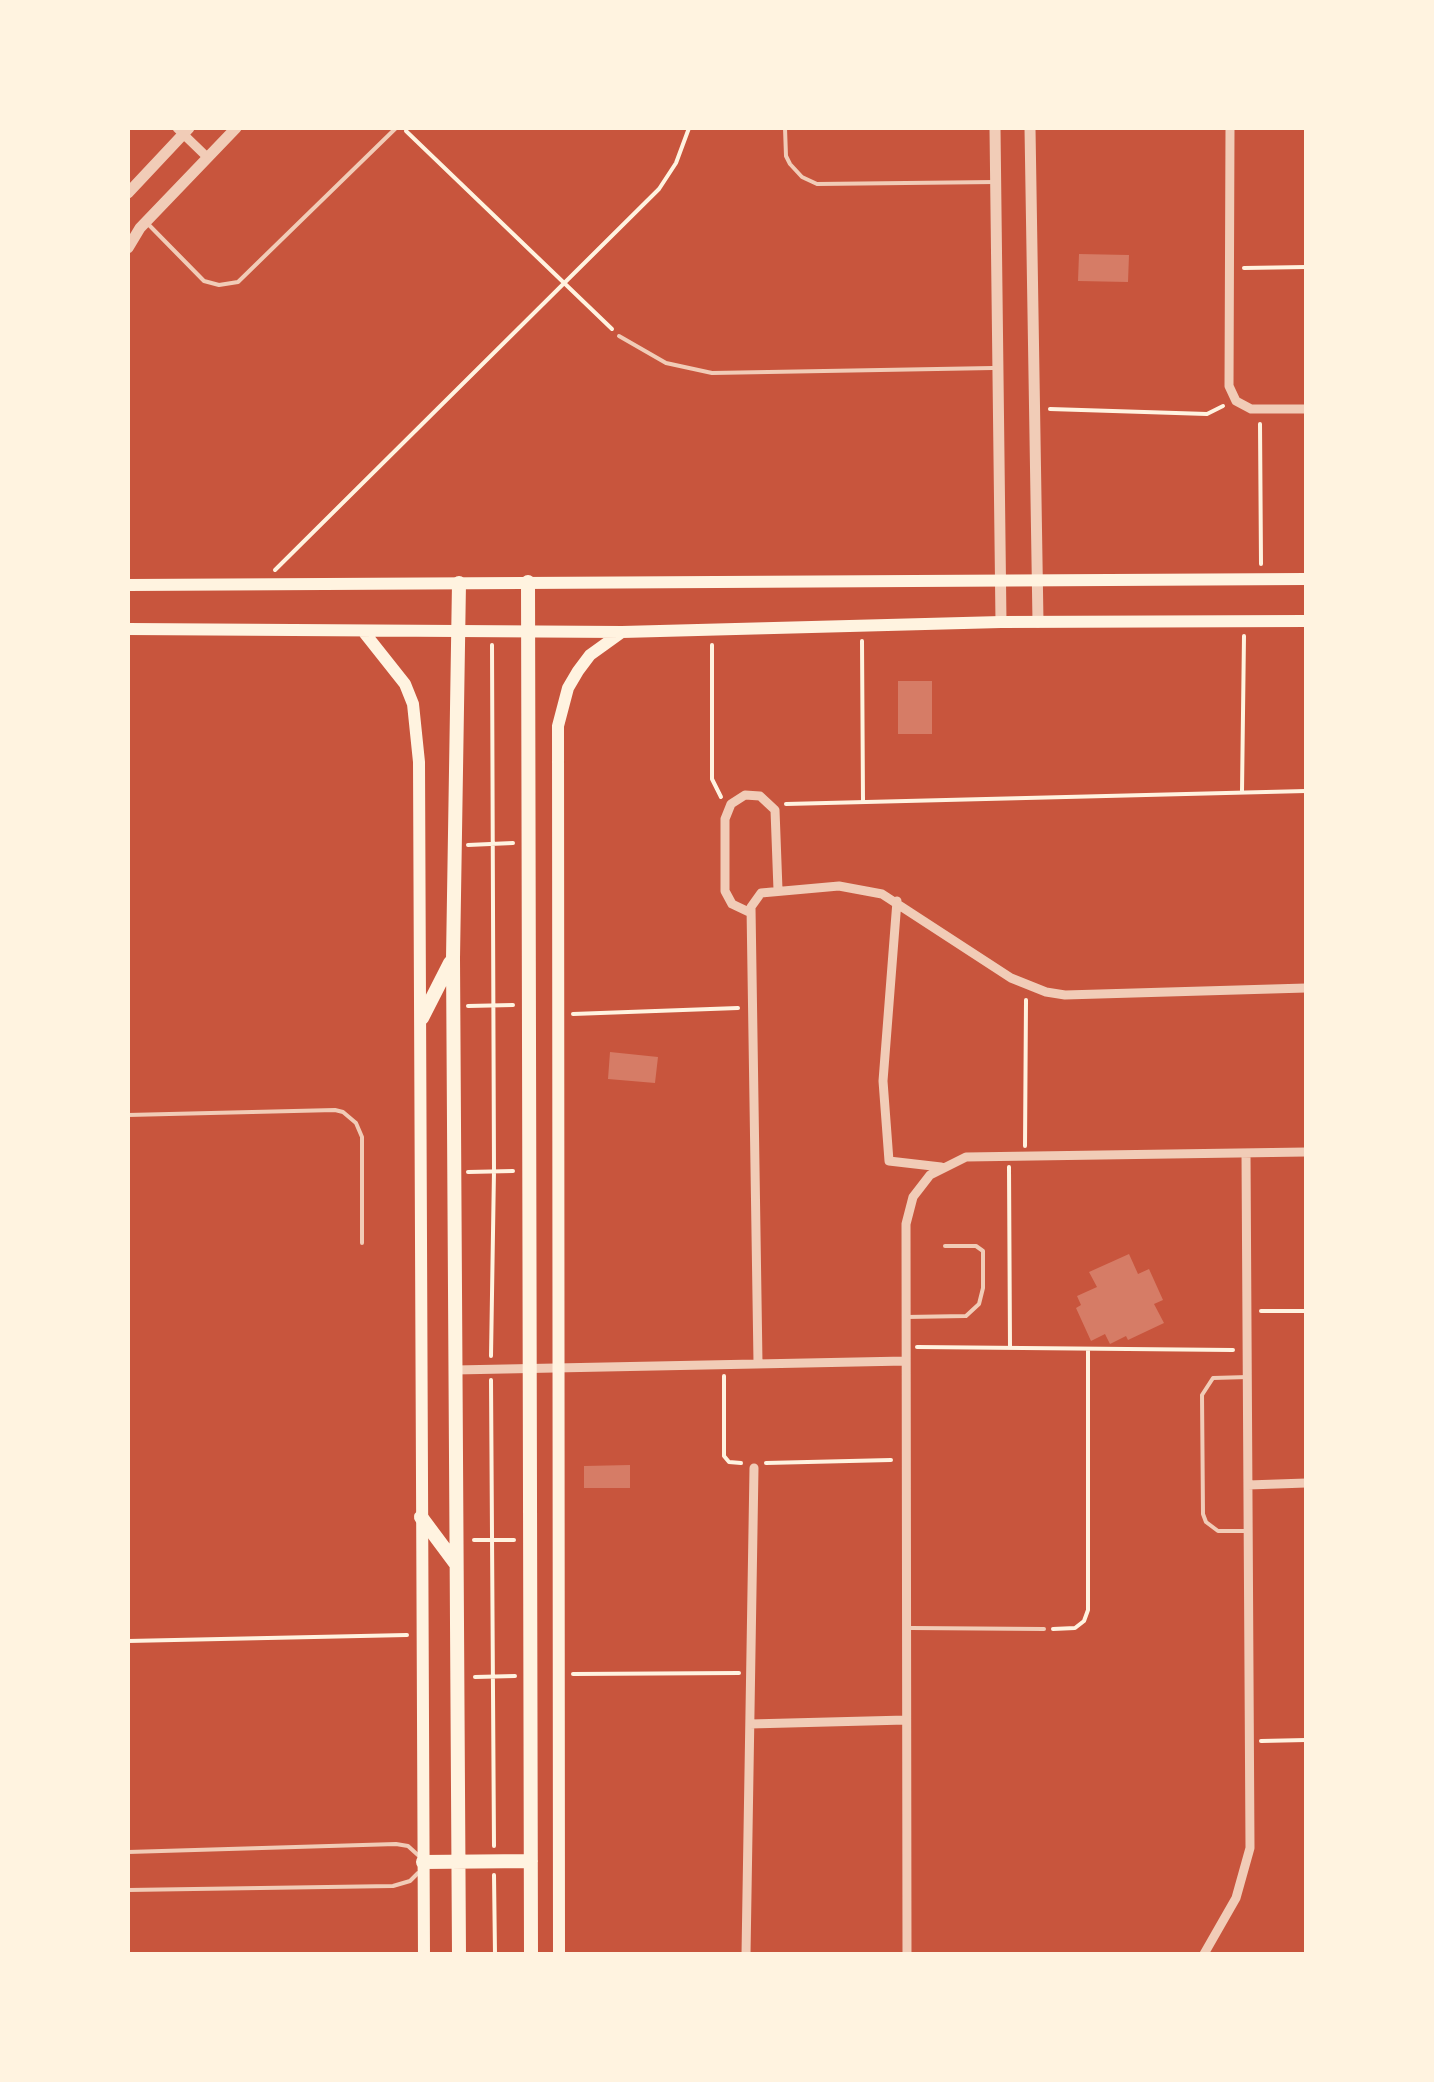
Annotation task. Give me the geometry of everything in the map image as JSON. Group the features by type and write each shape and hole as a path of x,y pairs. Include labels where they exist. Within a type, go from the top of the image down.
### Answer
{"main road":[{"path":"128,585 1306,579"},
{"path":"528,582 532,1954"},
{"path":"458,1954 453,958 459,583"},
{"path":"128,629 622,632 1001,622 1306,620"},
{"path":"363,631 405,684 418,729 424,1954"},
{"path":"558,1954 558,726 568,688 578,671 590,655 622,632"},
{"path":"422,1018 453,958"},
{"path":"421,1517 457,1565"},
{"path":"423,1862 531,1860"}],"street":[{"path":"128,248 146,222 236,128"},
{"path":"994,128 1001,622"},
{"path":"1030,128 1038,622"},
{"path":"1230,128 1228,386 1243,406 1306,408"},
{"path":"128,193 183,130 207,157"},
{"path":"751,913 732,904 725,891 725,819 731,804 753,794 772,804 775,810 778,890"},
{"path":"758,1363 751,913 756,896 766,890 853,886 897,901 1027,986 1065,995 1306,988"},
{"path":"897,901 884,1081 889,1162 941,1167"},
{"path":"906,1954 908,1210 921,1185 941,1167 966,1157 1306,1152"},
{"path":"1204,1954 1236,1898 1247,1864 1246,1153"},
{"path":"456,1370 906,1360"},
{"path":"746,1954 754,1468"},
{"path":"1248,1486 1306,1483"},
{"path":"750,1724 906,1720"}],"lane":[{"path":"146,222 204,280 219,285 238,282 247,278 399,128"},
{"path":"785,128 790,164 802,177 817,184 995,182"},
{"path":"619,336 666,363 712,373 998,368"},
{"path":"128,1114 343,1112 356,1123 362,1136 362,1243"},
{"path":"906,1317 966,1316 979,1304 983,1288 982,1251 976,1246 945,1246"},
{"path":"1248,1377 1214,1378 1202,1395 1203,1514 1206,1522 1218,1531 1248,1531"},
{"path":"906,1628 1044,1629"},
{"path":"128,1852 396,1844 413,1849 423,1862 416,1876 402,1885 128,1890"}],"path":[{"path":"399,128 619,336"},
{"path":"261,584 668,177 689,128"},
{"path":"1229,268 1306,267"},
{"path":"1035,408 1207,414 1224,406 1232,394"},
{"path":"1260,409 1261,580"},
{"path":"1242,792 1244,621"},
{"path":"862,626 863,802"},
{"path":"492,630 494,1171 490,1368 495,1954"},
{"path":"712,630 712,778 720,796 731,804"},
{"path":"772,804 1306,791"},
{"path":"455,846 528,842"},
{"path":"1024,1156 1027,986"},
{"path":"453,1006 528,1005"},
{"path":"558,1014 753,1008"},
{"path":"1008,1156 1010,1348"},
{"path":"454,1172 528,1171"},
{"path":"1247,1312 1306,1311"},
{"path":"906,1346 1247,1350"},
{"path":"1044,1629 1075,1628 1084,1621 1088,1610 1088,1348"},
{"path":"724,1364 724,1456 729,1462 906,1460"},
{"path":"456,1540 529,1540"},
{"path":"128,1641 422,1634"},
{"path":"558,1674 751,1673"},
{"path":"457,1678 530,1675"},
{"path":"1249,1742 1306,1740"}],"building":[{"path":"1079,254 1129,255 1128,282 1078,281"},
{"path":"898,681 932,681 932,734 898,734"},
{"path":"610,1052 658,1057 655,1083 608,1079"},
{"path":"1129,1254 1138,1274 1149,1269 1163,1300 1154,1304 1164,1323 1128,1340 1126,1336 1110,1344 1105,1334 1091,1341 1076,1308 1081,1305 1077,1296 1097,1287 1089,1272"},
{"path":"630,1465 630,1488 584,1488 584,1466"}]}
